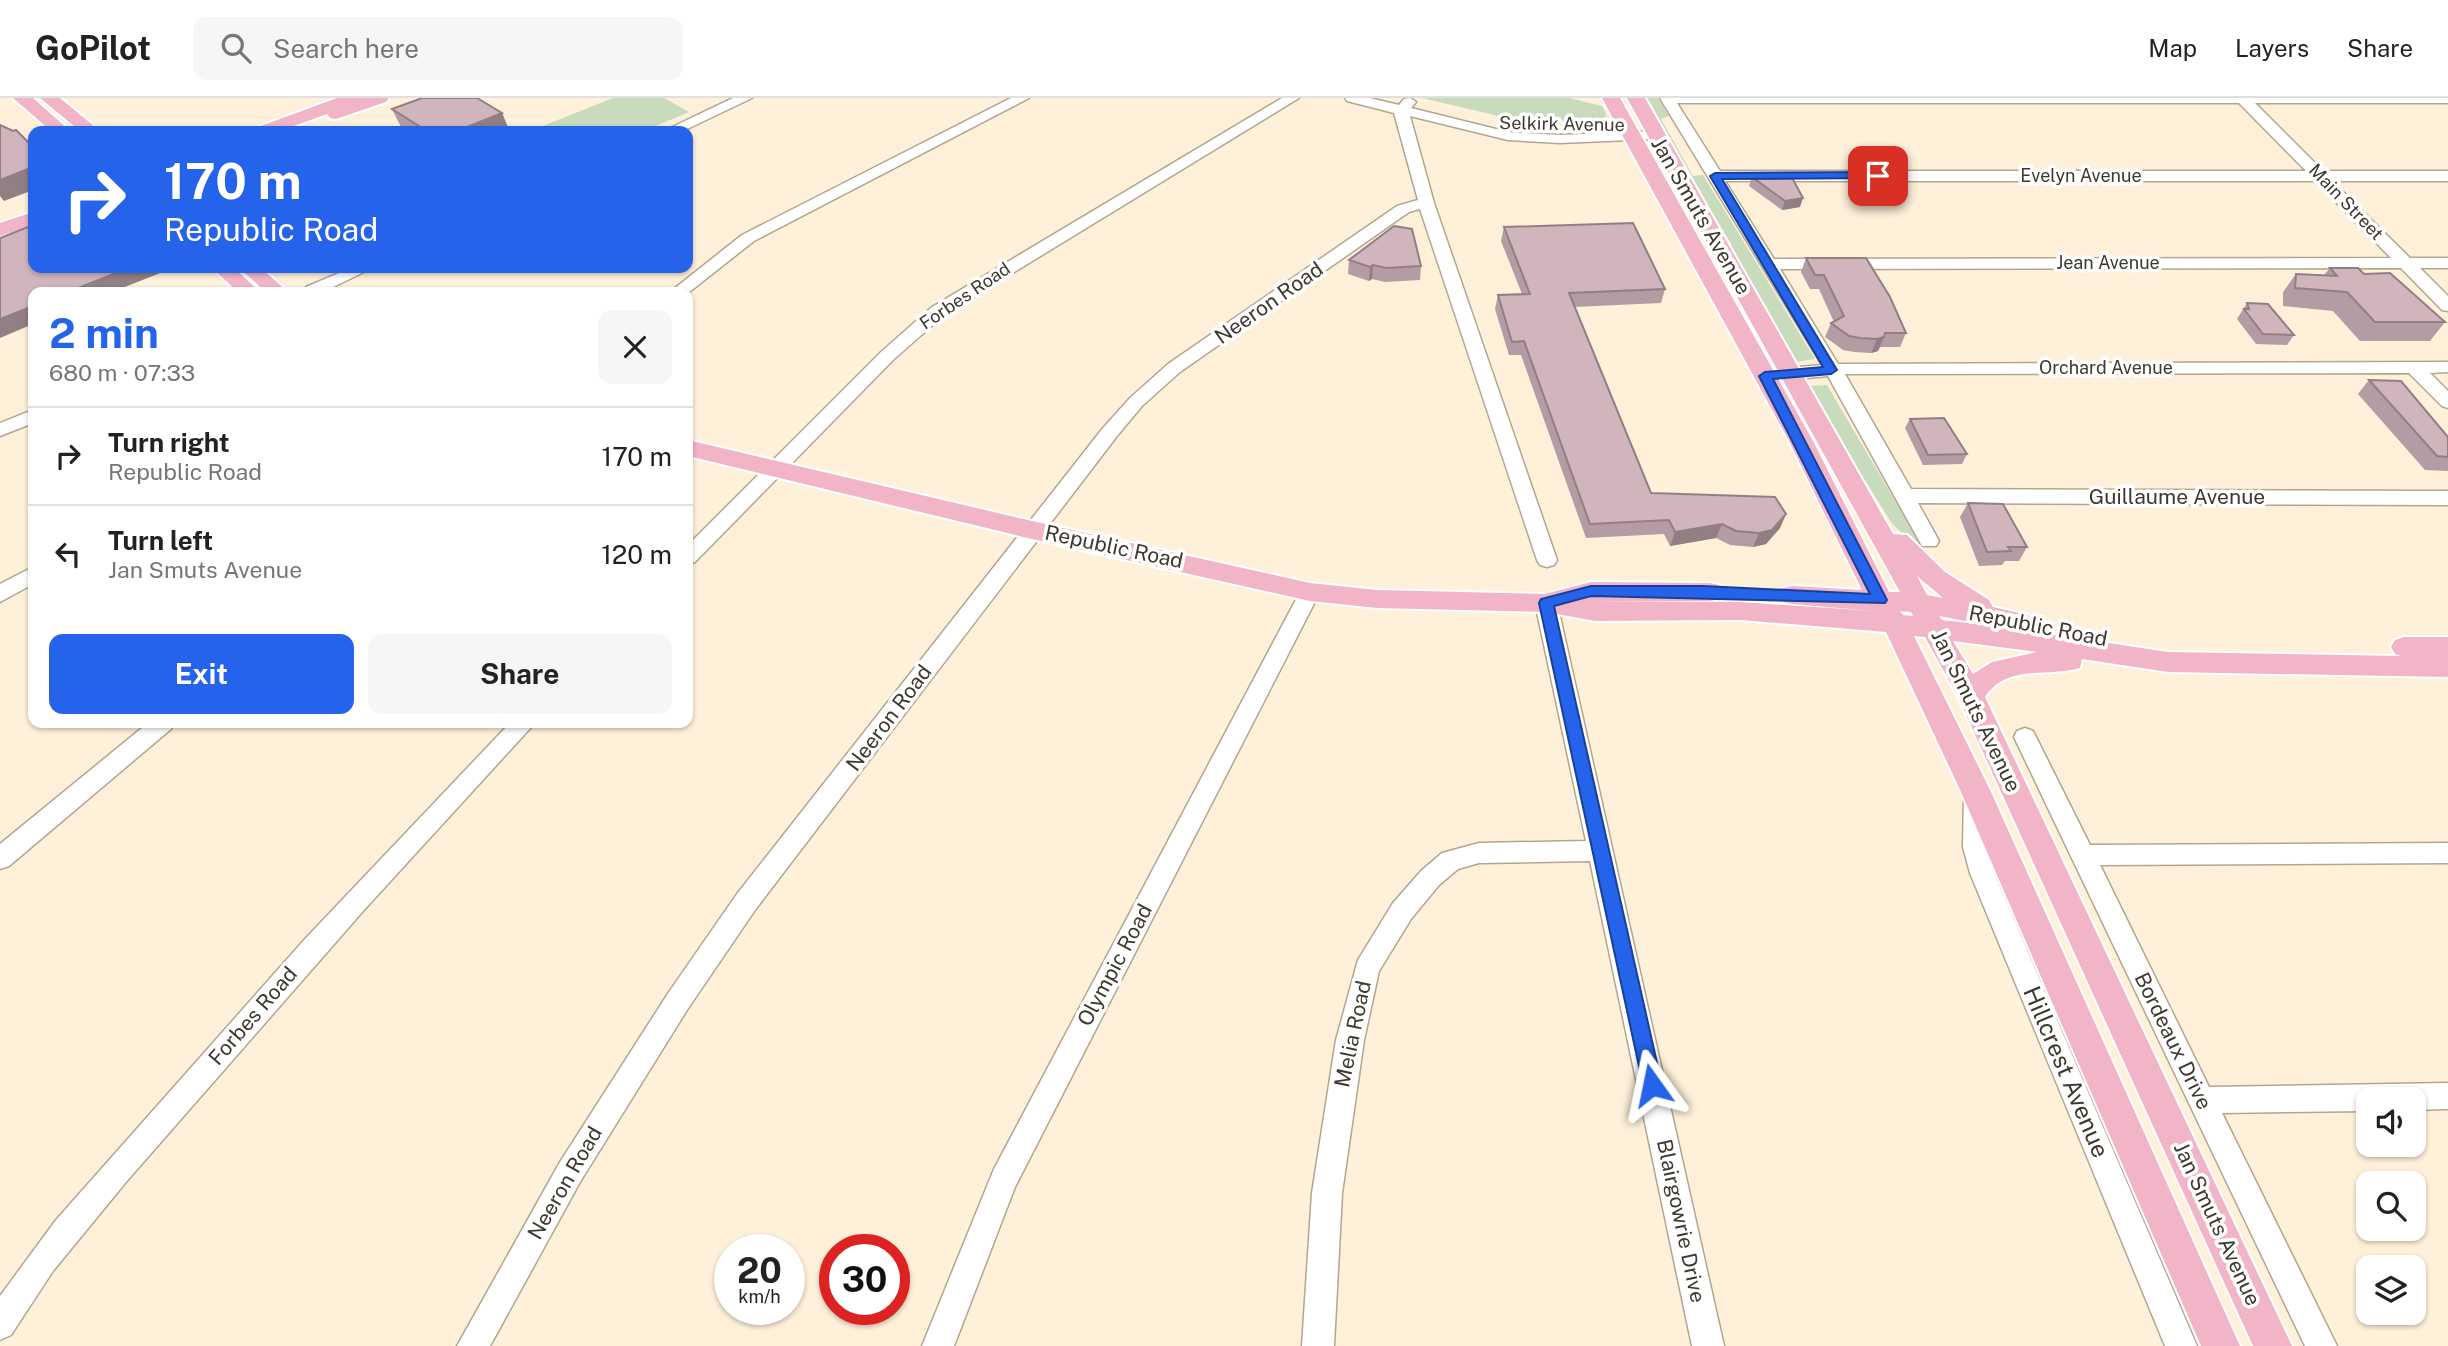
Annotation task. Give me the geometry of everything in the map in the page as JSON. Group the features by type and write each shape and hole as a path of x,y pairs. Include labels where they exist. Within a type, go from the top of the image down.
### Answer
{"main road":[{"path":"22,98 55,126"},
{"path":"48,98 84,126"},
{"path":"277,126 353,98"},
{"path":"305,126 380,98"},
{"name":"Jan Smuts Avenue","path":"1611,98 1765,376 1880,600 1895,624 1976,792 2221,1346"},
{"name":"Jan Smuts Avenue","path":"1636,98 1651,130 1929,616 1971,696 2273,1346"},
{"path":"0,230 28,220"},
{"path":"0,244 28,234"},
{"path":"228,273 244,287"},
{"path":"255,273 272,287"},
{"name":"Republic Road","path":"693,449 1032,530 1310,592 1377,599 1546,603 1595,612 1740,611 1895,624 1929,616 2008,620 2082,636 2157,646 2448,647"},
{"path":"1860,496 1928,573 1954,593 2008,620"},
{"name":"Republic Road","path":"1546,603 1591,591 1703,592 1880,600 1929,616 2168,662 2448,667"},
{"path":"1971,696 1978,684 2010,665 2082,660 2168,662"}],"street":[{"path":"682,126 745,98"},
{"path":"684,287 748,238 1022,98"},
{"name":"Forbes Road","path":"693,552 887,356 938,310 1292,98"},
{"name":"Selkirk Avenue","path":"1352,98 1402,104 1508,136 1560,139 1651,130"},
{"path":"1668,98 2448,99"},
{"path":"1668,98 1831,370 1929,541"},
{"name":"Main Street","path":"2243,99 2448,306"},
{"path":"1402,104 1426,203 1547,560"},
{"name":"Evelyn Avenue","path":"1715,176 2448,176"},
{"name":"Neeron Road","path":"472,1346 570,1172 678,1001 746,902 1032,530 1111,432 1155,383 1404,209 1426,203"},
{"name":"Jean Avenue","path":"1768,264 2448,263"},
{"path":"321,287 353,273"},
{"name":"Orchard Avenue","path":"1765,376 1831,370 2448,367"},
{"path":"2415,368 2448,402"},
{"path":"0,430 28,417"},
{"name":"Guillaume Avenue","path":"1905,496 2448,498"},
{"path":"0,594 28,577"},
{"name":"Olympic Road","path":"938,1346 1004,1179 1310,592"},
{"name":"Blairgowrie Drive","path":"1546,603 1708,1346"},
{"path":"0,859 157,728"},
{"name":"Forbes Road","path":"0,1324 44,1259 112,1177 396,856 519,728"},
{"name":"Bordeaux Drive","path":"2025,737 2321,1346"},
{"name":"Hillcrest Avenue","path":"1976,792 1975,847 1982,873 2181,1346"},
{"name":"Melia Road","path":"1318,1346 1327,1193 1350,1040 1367,968 1402,911 1430,878 1451,860 1479,853 1602,851"},
{"path":"2083,855 2448,853"},
{"path":"2202,1100 2448,1096"}],"green space":[{"path":"613,98 664,98 689,112 656,126 543,126"},
{"path":"1422,98 1569,98 1602,106 1607,116 1598,120 1520,121"},
{"path":"1642,98 1658,98 1669,116 1661,119 1693,176 1703,175 1815,359 1796,362 1734,262 1731,243 1700,199"},
{"path":"1827,385 1934,567 1891,522 1806,386"}],"building":[{"path":"422,98 477,98 502,113 470,126 419,126 392,109"},
{"path":"0,125 16,130 28,142 28,169 0,180"},
{"path":"1791,176 1803,198 1785,201 1752,177"},
{"path":"1633,223 1665,289 1569,293 1651,493 1775,497 1786,514 1772,530 1759,533 1736,531 1722,524 1675,532 1669,520 1590,524 1524,341 1512,342 1498,295 1530,294 1504,227"},
{"path":"1394,226 1412,229 1421,266 1370,267 1349,260"},
{"path":"28,227 28,273 116,273 81,287 28,287 28,308 0,319 0,238"},
{"path":"1806,258 1866,258 1890,297 1906,333 1885,333 1884,337 1877,339 1860,338 1849,336 1831,323 1844,316 1824,275 1815,275"},
{"path":"2330,268 2358,268 2364,274 2390,273 2445,322 2375,322 2347,292 2295,288 2296,274 2337,276"},
{"path":"2247,303 2268,304 2294,335 2263,334 2244,309 2249,309"},
{"path":"2369,380 2401,381 2448,437 2448,457 2437,456"},
{"path":"1944,418 1967,454 1928,455 1910,419"},
{"path":"1968,503 2003,504 2027,547 2008,547 2011,551 1987,552"}],"route":[{"path":"1652,1085 1546,603 1591,591 1703,592 1880,600 1801,441 1765,376 1831,370 1715,176 1878,176"}]}
